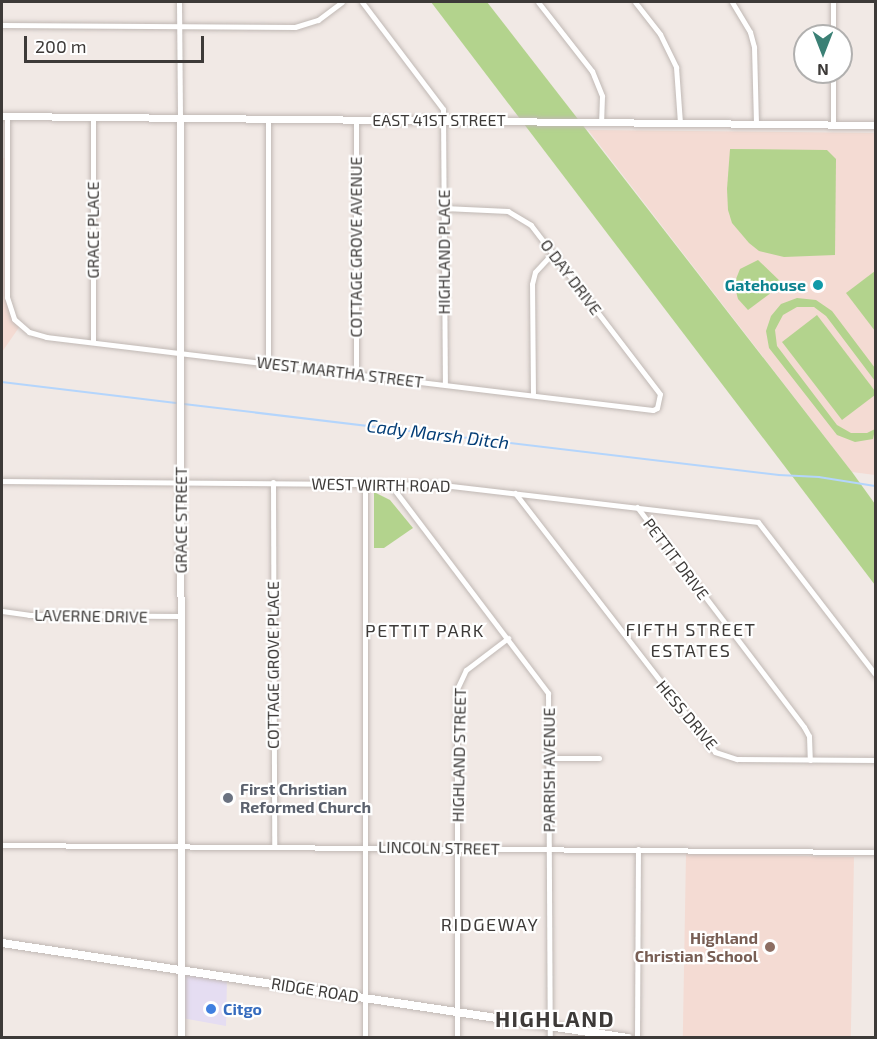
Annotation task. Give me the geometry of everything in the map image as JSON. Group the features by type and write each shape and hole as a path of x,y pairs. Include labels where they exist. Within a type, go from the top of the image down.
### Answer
{"main road":[{"name":"RIDGE ROAD","path":"2,942 628,1038"}],"street":[{"name":"GRACE STREET","path":"179,2 181,1038"},
{"path":"2,26 295,27 318,20 342,2"},
{"path":"362,2 444,108 444,120"},
{"path":"538,2 592,71 602,96 601,122"},
{"path":"635,2 660,34 676,67 680,123"},
{"path":"732,2 745,21 754,47 756,124"},
{"path":"833,2 833,24"},
{"path":"833,84 833,124"},
{"name":"EAST 41ST STREET","path":"4,117 876,125"},
{"name":"WEST MARTHA STREET","path":"4,117 7,297 10,311 20,326 37,335 653,410 660,404"},
{"name":"GRACE PLACE","path":"93,117 93,342"},
{"path":"268,118 268,363"},
{"name":"COTTAGE GROVE AVENUE","path":"356,120 356,374"},
{"name":"HIGHLAND PLACE","path":"444,120 445,384"},
{"name":"O DAY DRIVE","path":"444,208 508,211 531,225 660,394 660,404"},
{"path":"533,395 532,284 535,272 553,254"},
{"name":"WEST WIRTH ROAD","path":"2,481 443,485 758,522 876,675"},
{"name":"COTTAGE GROVE PLACE","path":"273,483 274,847"},
{"path":"365,484 365,1038"},
{"name":"PARRISH AVENUE","path":"390,484 548,693 550,1038"},
{"name":"HESS DRIVE","path":"515,493 706,744 725,757 737,759 876,760"},
{"name":"PETTIT DRIVE","path":"637,507 804,727 809,736 810,760"},
{"name":"LAVERNE DRIVE","path":"2,611 29,615 181,616"},
{"name":"HIGHLAND STREET","path":"457,1038 457,689 466,670 508,638"},
{"path":"549,758 600,758"},
{"name":"LINCOLN STREET","path":"2,845 876,852"},
{"path":"637,1038 638,849"}],"shaded area":[{"path":"588,130 875,133 875,475 852,472"},
{"path":"2,158 7,158 7,297 20,326 2,352"},
{"name":"Highland Christian School","path":"686,854 854,857 851,1038 683,1037"},
{"path":"182,971 227,978 226,1026 182,1018"}],"green space":[{"path":"431,2 487,2 852,472 875,504 875,585"},
{"path":"730,149 827,150 836,159 835,255 784,257 759,251 749,243 732,223 728,210"},
{"path":"758,260 783,284 748,310 738,299 734,284 740,269"},
{"path":"875,271 875,331 846,293"},
{"path":"797,298 816,300 832,311 875,368 875,381 826,316 814,307 797,307 783,315 775,330 777,346 837,425 851,433 867,433 875,429 873,439 855,442 837,435 769,348 766,331 771,316 781,304"},
{"path":"817,315 875,391 875,395 842,420 782,342"},
{"path":"374,492 390,500 413,528 384,548 374,548"}],"waterway":[{"name":"Cady Marsh Ditch","path":"2,382 176,403"},
{"name":"Cady Marsh Ditch","path":"184,404 779,475 819,477 876,486"}],"place":[{"name":"Gatehouse","path":"818,285"},
{"name":"First Christian Reformed Church","path":"228,798"},
{"name":"Highland Christian School","path":"770,947"},
{"name":"Citgo","path":"211,1009"}],"district":[{"name":"PETTIT PARK","path":"425,630"},
{"name":"FIFTH STREET ESTATES","path":"691,640"},
{"name":"RIDGEWAY","path":"490,924"},
{"name":"HIGHLAND","path":"555,1019"}]}
